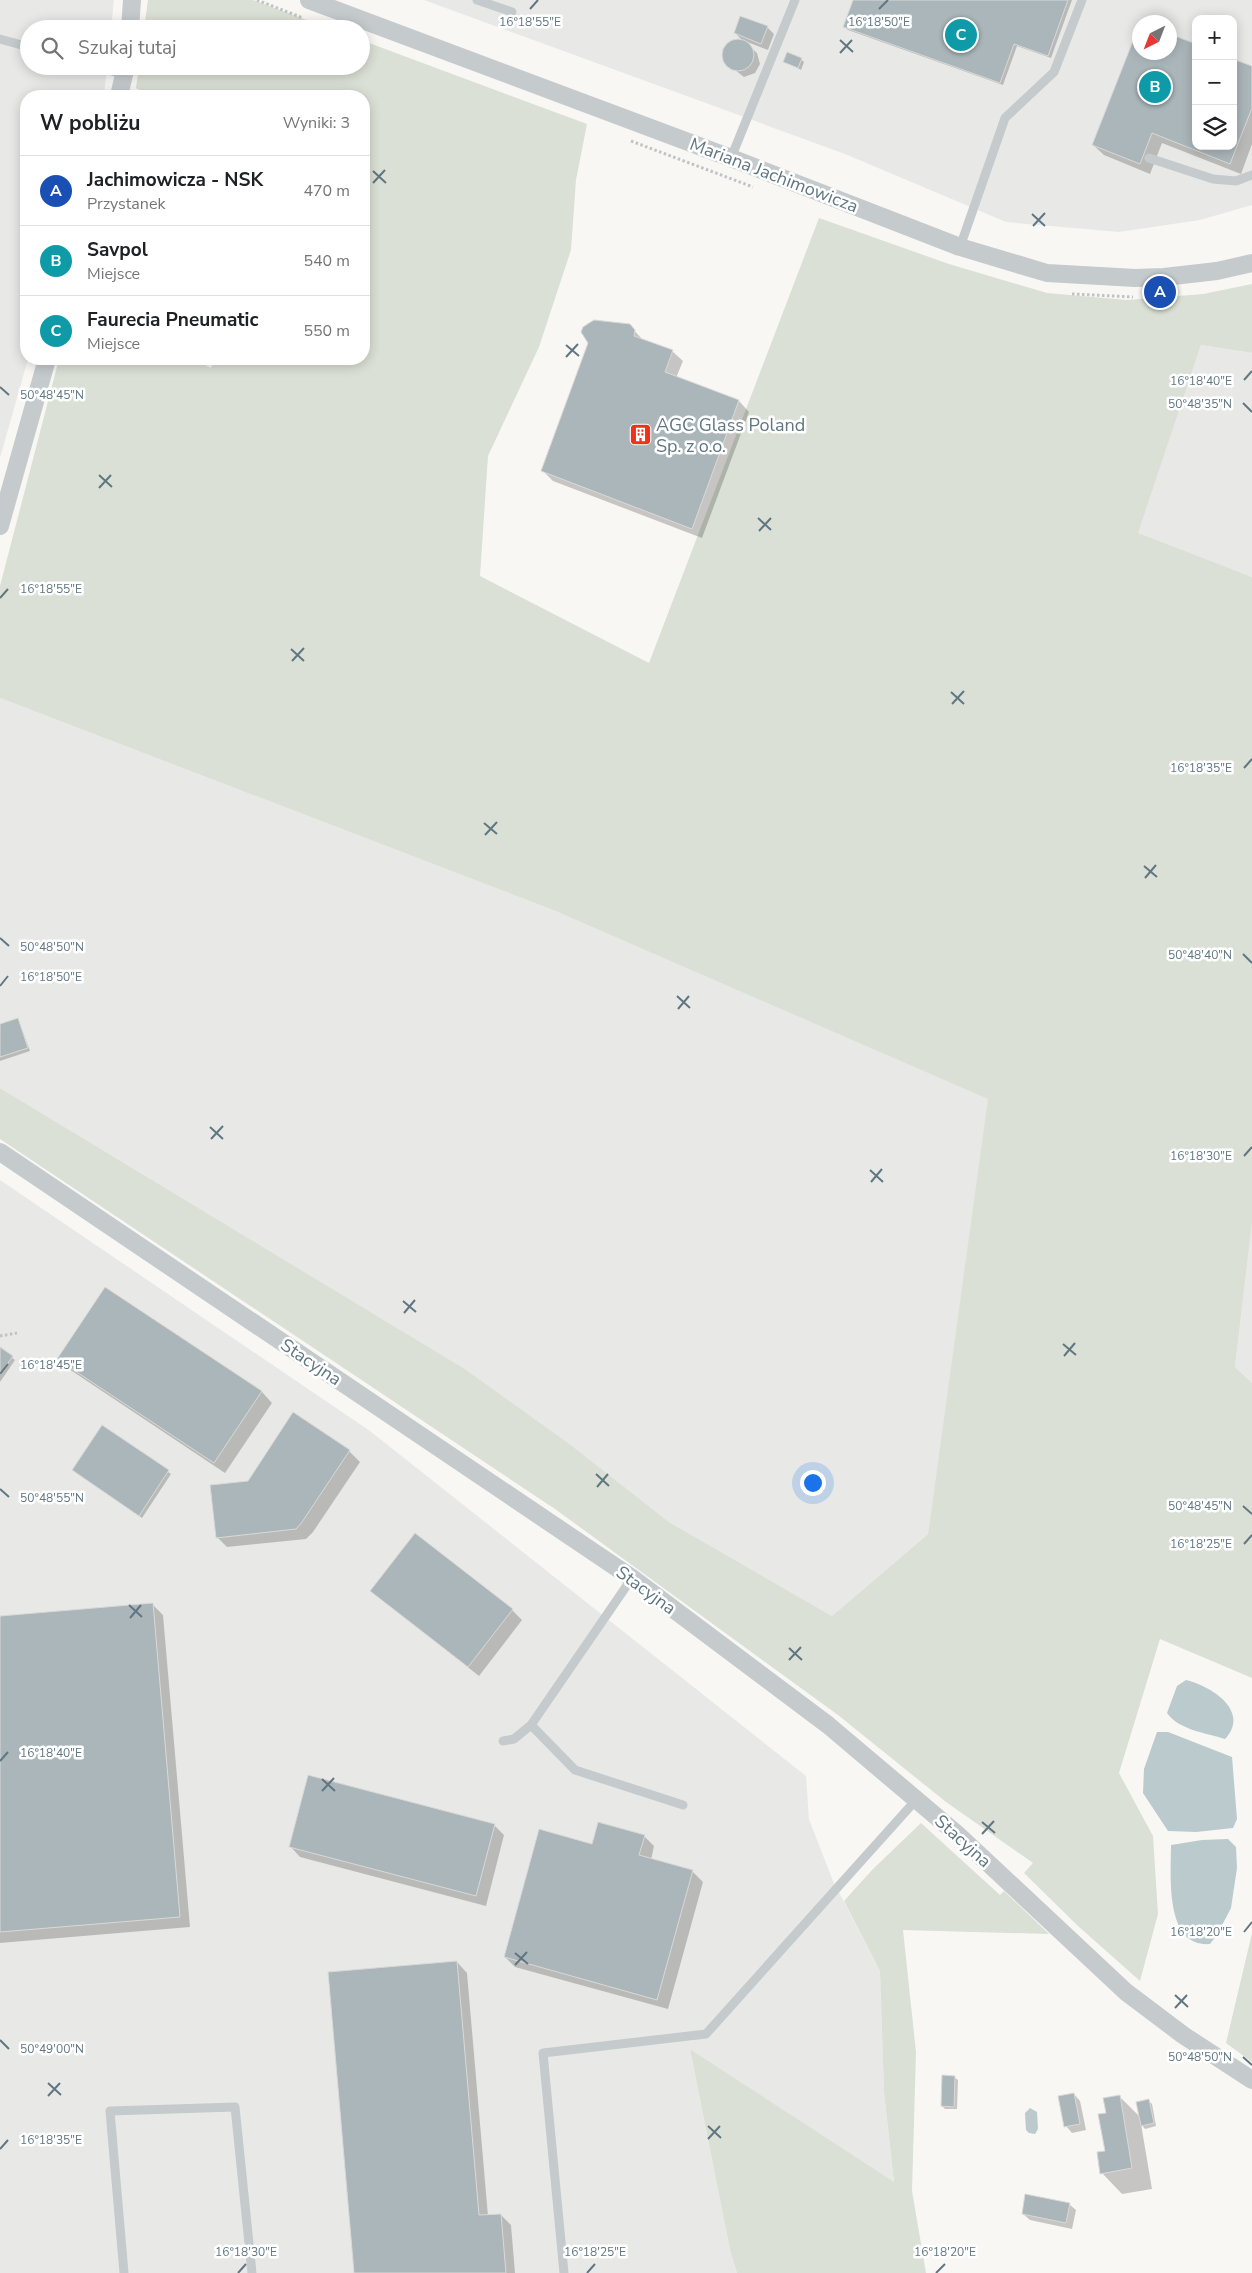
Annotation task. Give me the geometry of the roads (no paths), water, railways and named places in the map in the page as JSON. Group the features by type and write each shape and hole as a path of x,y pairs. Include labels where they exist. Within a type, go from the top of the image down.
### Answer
{"street":[{"path":"131,20 132,0"},
{"name":"Mariana Jachimowicza","path":"309,0 362,20"},
{"name":"Mariana Jachimowicza","path":"370,23 731,158 960,247 1047,273 1126,278 1164,277 1217,271 1252,263"},
{"path":"120,90 124,75"},
{"path":"0,526 45,365"},
{"name":"Stacyjna","path":"0,1152 632,1578 828,1726 957,1834 1126,1992 1183,2036 1252,2080"}],"lane":[{"path":"477,0 512,12"},
{"path":"731,158 795,0"},
{"path":"960,247 1005,118 1054,72 1082,0"},
{"path":"0,39 20,45"},
{"path":"1149,158 1213,179 1236,181 1252,175"},
{"path":"503,1741 514,1739 531,1725 632,1578"},
{"path":"531,1725 574,1770 683,1805"},
{"path":"564,2273 543,2053 706,2034 916,1800"},
{"path":"124,2273 110,2111 234,2107 252,2273"}],"place":[{"name":"Faurecia Pneumatic","path":"961,35"},
{"name":"Savpol","path":"1155,87"},
{"name":"Jachimowicza - NSK","path":"1160,292"},
{"name":"AGC Glass Poland Sp. z o.o.","path":"640,435"}]}
